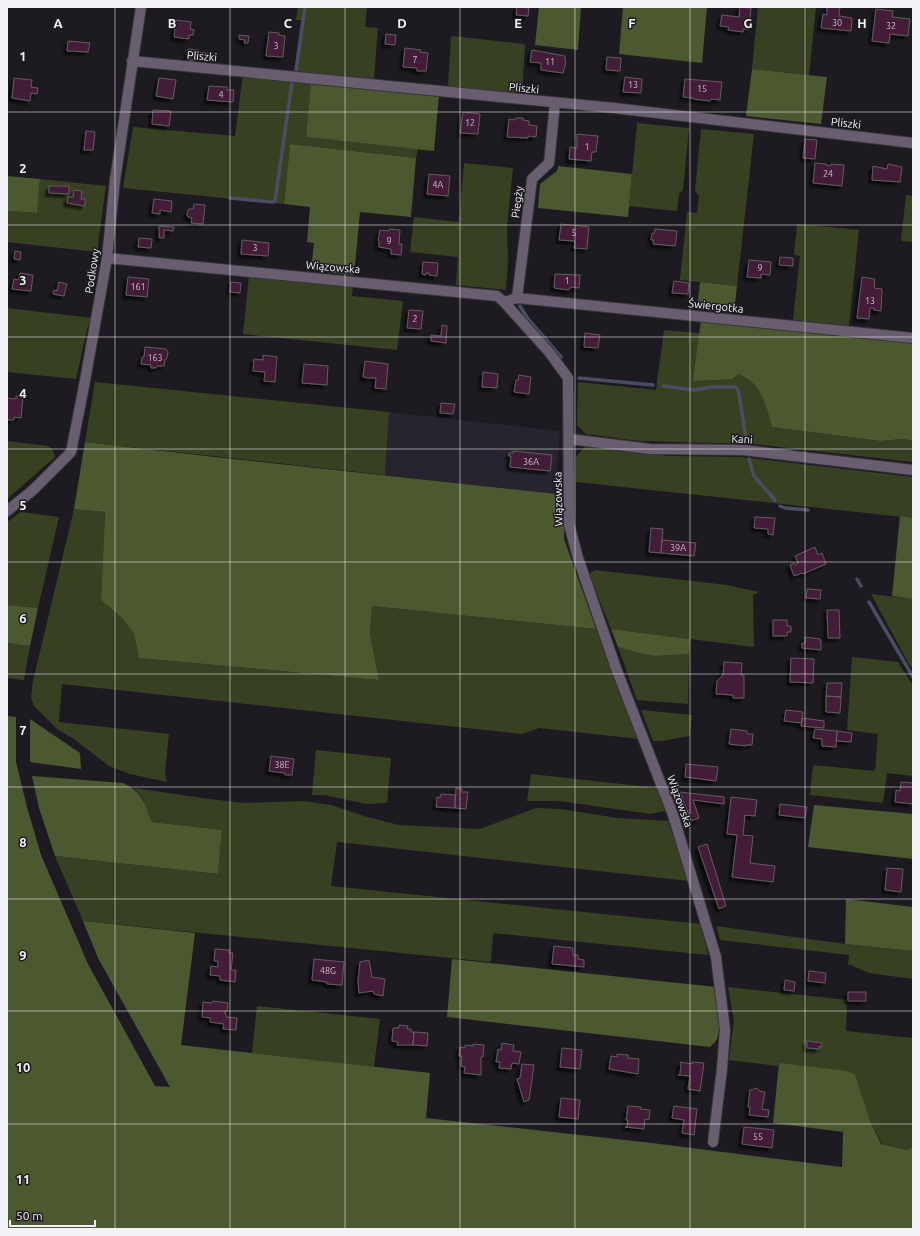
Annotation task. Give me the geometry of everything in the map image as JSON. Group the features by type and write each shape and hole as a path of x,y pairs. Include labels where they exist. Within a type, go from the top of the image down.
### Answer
{"street":[{"name":"Podkowy","path":"7,511 32,491 71,452 107,258 115,180 141,7"},
{"name":"Pliszki","path":"132,61 636,111 913,143"},
{"name":"Piegży","path":"517,298 532,179 548,163 555,103"},
{"name":"Wiązowska","path":"107,258 491,294 497,296 504,302 549,352 568,378 569,524 578,558 617,671 673,815 716,957 725,1030 722,1069 712,1142"},
{"path":"504,302 517,298"},
{"name":"Świergotka","path":"517,298 913,338"},
{"name":"Kani","path":"569,439 650,449 744,450 913,470"}],"shaded area":[{"path":"389,412 560,431 555,485 556,494 385,475"}],"green space":[{"path":"298,7 367,7 365,27 378,28 374,79 294,73 301,20 296,20"},
{"path":"539,7 581,7 578,50 535,45"},
{"path":"623,7 707,7 702,63 619,54"},
{"path":"758,7 816,7 809,75 752,69"},
{"path":"451,36 525,44 522,95 448,87"},
{"path":"752,69 827,77 821,124 746,116"},
{"path":"243,74 311,82 306,137 418,149 416,158 290,144 284,204 123,188 133,127 235,136"},
{"path":"311,82 439,95 434,151 306,137"},
{"path":"637,123 689,128 683,190 679,194 677,211 629,206"},
{"path":"701,129 754,134 737,286 680,280 687,212 697,213 699,196 695,191"},
{"path":"290,144 416,158 411,217 360,212 354,275 311,270 314,243 307,242 310,207 284,204"},
{"path":"464,163 513,168 507,227 508,262 506,290 456,285 458,257 410,252 414,217 459,222"},
{"path":"558,166 632,174 628,217 538,208 540,184 557,171"},
{"path":"7,176 40,179 37,213 7,211"},
{"path":"40,179 106,186 97,252 7,242 7,211 37,213"},
{"path":"906,195 913,196 913,242 901,241"},
{"path":"797,224 859,230 849,326 793,320 800,256 794,255"},
{"path":"249,276 353,285 352,296 403,301 397,350 243,334"},
{"path":"700,282 737,286 734,313 697,309"},
{"path":"7,308 92,318 87,329 76,379 7,372"},
{"path":"701,320 913,342 913,441 903,439 880,441 772,427 761,395 757,388 746,378 738,374 732,379 693,381"},
{"path":"664,330 700,333 694,381 738,374 746,376 765,400 772,427 880,441 903,439 913,441 913,462 754,444 639,441 586,434 577,425 578,382 656,390"},
{"path":"95,382 389,412 385,475 85,442"},
{"path":"7,441 48,446 53,450 55,457 7,499"},
{"path":"85,442 565,494 564,539 596,629 372,606 370,634 379,680 139,658 134,634 121,617 101,600 105,512 74,509"},
{"path":"585,447 670,456 741,457 913,477 913,518 576,482 576,457"},
{"path":"74,509 105,512 101,599 121,617 134,634 139,658 379,680 370,634 372,606 596,629 639,739 539,728 522,734 62,684 59,722 169,734 165,772 167,782 130,774 109,766 74,739 57,729 34,706 31,698 33,681"},
{"path":"21,512 59,517 38,608 7,605 7,522"},
{"path":"900,516 913,518 913,599 892,596"},
{"path":"595,570 727,585 759,592 753,595 754,647 611,629 589,574"},
{"path":"871,594 913,599 913,670 909,664"},
{"path":"7,605 38,608 30,646 7,643"},
{"path":"611,629 690,639 689,654 655,656 618,647"},
{"path":"7,643 30,646 24,680 7,678"},
{"path":"618,647 655,656 689,654 688,704 637,700"},
{"path":"852,657 898,662 913,686 913,776 887,773 883,803 810,795 813,765 875,771 878,734 847,730"},
{"path":"641,710 692,715 690,736 663,741 653,741"},
{"path":"7,716 16,717 16,762 41,855 88,964 155,1086 170,1087 98,958 83,921 195,933 181,1045 430,1073 426,1118 652,1143 842,1167 843,1132 773,1123 779,1063 847,1071 855,1075 869,1118 881,1144 907,1150 913,1147 913,1229 7,1229"},
{"path":"30,719 80,753 81,769 30,762"},
{"path":"316,750 391,758 387,803 366,804 325,795 312,795"},
{"path":"531,774 658,788 666,811 650,814 559,801 527,801"},
{"path":"32,776 123,783 135,791 142,799 152,822 222,830 218,874 55,856 39,808"},
{"path":"134,788 244,803 303,801 331,805 367,817 399,825 480,829 536,808 561,809 617,818 668,821 689,881 337,842 331,886 701,924 708,955 493,933 491,962 83,921 55,856 218,874 222,830 152,822 142,797"},
{"path":"814,805 913,814 913,859 808,847"},
{"path":"846,899 913,907 913,951 845,944"},
{"path":"716,926 845,944 913,951 913,979 869,973 848,964 849,955 720,940"},
{"path":"452,959 716,987 719,1031 715,1042 710,1047 447,1017"},
{"path":"728,987 847,1000 846,1031 913,1038 913,1147 907,1150 882,1144 869,1118 779,1063 778,1066 729,1060 734,1020"},
{"path":"257,1006 380,1019 374,1067 252,1053"}],"building":[{"path":"517,7 529,8 528,16 516,15"},
{"path":"740,7 751,8 749,29 743,29 743,32 728,30 729,27 720,26 722,15 739,17"},
{"path":"827,7 840,7 839,16 852,18 851,31 821,28 823,14 827,15"},
{"path":"876,9 893,11 892,17 910,19 908,36 890,34 889,43 872,41"},
{"path":"176,20 191,22 190,29 194,30 193,35 189,35 189,39 174,37"},
{"path":"269,32 279,33 279,35 285,36 283,57 266,56"},
{"path":"386,34 396,35 395,45 385,44"},
{"path":"239,35 249,36 248,43 244,43 245,40 239,39"},
{"path":"68,41 90,43 88,52 67,51"},
{"path":"405,48 421,50 420,52 428,53 426,71 417,71 417,68 403,67"},
{"path":"188,49 213,54 212,61 197,59 197,61 187,60"},
{"path":"532,50 565,56 566,62 563,73 541,70 541,63 530,62"},
{"path":"607,57 621,58 620,71 606,70"},
{"path":"625,77 642,79 641,93 623,92"},
{"path":"14,78 32,80 31,87 38,88 37,94 31,93 30,101 12,98"},
{"path":"159,78 176,80 173,99 156,96"},
{"path":"685,79 722,82 720,100 711,99 710,101 683,97"},
{"path":"209,86 227,87 227,90 234,90 233,102 207,100"},
{"path":"153,110 171,111 169,126 152,124"},
{"path":"463,112 480,114 478,134 460,133"},
{"path":"516,118 523,118 523,120 529,121 529,125 537,126 536,137 507,137 509,119 515,120"},
{"path":"86,131 95,132 93,150 84,150"},
{"path":"577,134 598,136 596,152 592,152 591,161 569,159 570,147 577,148"},
{"path":"805,139 817,140 815,159 803,158"},
{"path":"815,163 831,166 831,164 844,165 842,186 813,183"},
{"path":"888,164 902,167 900,182 872,180 873,166 887,169"},
{"path":"429,174 450,176 448,196 427,194"},
{"path":"49,186 69,186 69,194 49,193"},
{"path":"74,190 82,191 81,199 85,199 85,206 67,203 68,197 73,197"},
{"path":"154,199 172,201 171,212 160,210 160,214 152,213"},
{"path":"194,204 205,205 203,224 191,223 192,218 188,217 187,215 189,209 193,209"},
{"path":"561,224 589,227 587,249 574,248 575,241 559,240"},
{"path":"159,226 174,227 173,231 164,230 164,238 159,238"},
{"path":"389,229 400,230 399,244 402,244 401,255 391,254 391,249 379,247 378,240 380,230 389,231"},
{"path":"655,229 677,231 675,246 653,244 654,240 651,240 652,233 654,234"},
{"path":"139,238 152,239 151,248 138,247"},
{"path":"242,240 269,243 268,256 241,254"},
{"path":"15,251 21,252 20,260 14,259"},
{"path":"780,257 793,258 793,266 779,265"},
{"path":"749,260 771,262 770,275 761,274 761,278 747,277"},
{"path":"423,262 438,263 437,276 429,275 429,273 426,273 426,275 422,274"},
{"path":"20,273 33,275 31,291 12,289 14,279 18,280"},
{"path":"555,274 580,275 579,288 571,287 569,290 554,288"},
{"path":"128,277 149,279 147,297 126,295"},
{"path":"862,277 875,279 874,288 882,289 881,311 870,308 869,319 857,318"},
{"path":"674,281 689,283 688,294 672,293"},
{"path":"59,282 67,284 64,296 53,294 54,290 57,291"},
{"path":"231,282 241,283 240,293 230,292"},
{"path":"409,310 423,311 421,329 407,328"},
{"path":"442,325 447,326 446,343 431,341 431,335 441,336"},
{"path":"585,333 600,335 598,348 584,347"},
{"path":"145,347 166,349 168,352 164,366 151,368 151,365 141,364 142,357 144,357"},
{"path":"263,355 277,357 275,382 264,381 265,372 253,371 254,359 263,360"},
{"path":"365,361 388,364 386,389 375,388 376,378 363,377"},
{"path":"304,364 328,366 327,385 302,383"},
{"path":"483,372 498,374 497,388 482,387"},
{"path":"519,375 531,377 529,394 514,392 516,380 518,380"},
{"path":"16,396 23,396 21,418 14,417 14,420 7,420 7,398 16,399"},
{"path":"441,403 455,404 453,414 440,413"},
{"path":"513,451 552,455 550,471 510,467 511,456 509,456 509,453 513,453"},
{"path":"755,517 775,518 773,535 768,534 768,529 754,528"},
{"path":"651,528 663,529 661,553 649,552"},
{"path":"662,540 696,543 694,556 661,553"},
{"path":"815,547 818,555 822,553 826,564 803,574 794,576 790,565 794,563 795,565 798,563 795,556"},
{"path":"807,589 821,590 820,599 806,598"},
{"path":"827,610 839,610 840,638 828,638"},
{"path":"773,620 787,620 787,626 791,626 791,632 787,632 787,636 773,636"},
{"path":"805,637 820,639 821,650 802,648 802,643 805,643"},
{"path":"791,658 814,659 813,683 790,682"},
{"path":"724,662 742,663 741,675 744,675 744,698 733,698 733,695 716,694 717,681 723,675"},
{"path":"827,683 842,683 841,697 826,696"},
{"path":"826,696 841,697 840,713 826,712"},
{"path":"786,710 803,712 802,723 784,721"},
{"path":"802,718 824,721 824,728 801,726"},
{"path":"731,729 747,731 747,734 753,734 752,745 746,746 729,744"},
{"path":"815,729 837,731 836,747 822,746 822,739 813,738"},
{"path":"837,731 852,733 851,742 836,741"},
{"path":"271,756 294,759 292,775 269,771"},
{"path":"686,764 718,767 716,781 685,777"},
{"path":"901,782 913,783 913,804 895,802 896,790 900,791"},
{"path":"456,788 462,789 462,792 468,792 466,809 455,808"},
{"path":"680,792 724,797 724,804 693,800 699,818 691,821"},
{"path":"441,794 455,795 455,808 436,807 437,797 440,798"},
{"path":"731,797 757,800 755,816 745,815 743,835 753,836 750,863 775,866 773,882 732,877 737,835 727,834"},
{"path":"780,804 807,807 805,818 779,815"},
{"path":"707,844 726,906 719,909 698,847"},
{"path":"887,868 903,869 901,892 885,890"},
{"path":"554,946 573,948 573,955 578,955 578,959 584,960 584,967 552,964"},
{"path":"215,949 229,950 229,953 233,953 231,970 236,970 235,982 220,980 220,976 210,975 211,966 218,967 218,961 214,961"},
{"path":"314,959 344,962 342,985 327,984 327,982 312,980"},
{"path":"369,960 372,977 385,979 383,996 374,994 373,991 359,993 358,981 360,962"},
{"path":"809,971 826,973 825,983 808,981"},
{"path":"785,980 795,982 794,991 784,990"},
{"path":"848,992 866,992 866,1001 848,1001"},
{"path":"213,1001 228,1003 225,1014 226,1017 237,1018 236,1030 223,1029 224,1024 210,1022 211,1018 202,1017 203,1002 212,1003"},
{"path":"399,1025 408,1026 407,1029 411,1029 411,1032 414,1032 413,1045 397,1045 398,1042 392,1041 393,1028 399,1028"},
{"path":"414,1032 428,1033 427,1046 413,1045"},
{"path":"807,1041 822,1043 822,1047 819,1046 819,1049 807,1048"},
{"path":"502,1043 514,1045 513,1051 521,1052 519,1064 512,1063 511,1069 499,1068 500,1062 496,1062 498,1049 501,1050"},
{"path":"473,1044 484,1045 483,1057 481,1057 481,1075 464,1073 465,1067 461,1066 462,1056 459,1056 460,1047 465,1048 465,1045 473,1046"},
{"path":"562,1048 582,1050 580,1069 560,1067"},
{"path":"617,1054 628,1055 628,1058 639,1059 638,1074 609,1069 611,1056 617,1057"},
{"path":"680,1062 692,1064 692,1062 704,1063 700,1091 688,1089 690,1076 678,1075 680,1074"},
{"path":"522,1064 534,1065 529,1100 524,1102 517,1079 520,1078"},
{"path":"755,1088 759,1091 765,1092 762,1109 769,1110 768,1117 749,1115 750,1107 748,1107 750,1090"},
{"path":"561,1098 580,1100 578,1119 559,1117"},
{"path":"628,1106 641,1107 640,1109 650,1110 649,1120 645,1119 644,1129 625,1127 627,1127 628,1120 626,1120"},
{"path":"674,1106 697,1109 694,1135 682,1133 684,1120 672,1118"},
{"path":"744,1127 774,1130 772,1148 742,1144"}],"waterway":[{"path":"296,71 305,7"},
{"path":"230,198 275,201 292,82"},
{"path":"520,306 528,319 561,357"},
{"path":"579,378 653,385"},
{"path":"663,386 695,390 711,387 735,387 739,394 746,439"},
{"path":"749,459 754,476 775,500"},
{"path":"780,506 785,508 808,510"},
{"path":"857,579 861,586"},
{"path":"869,602 913,677"}]}
